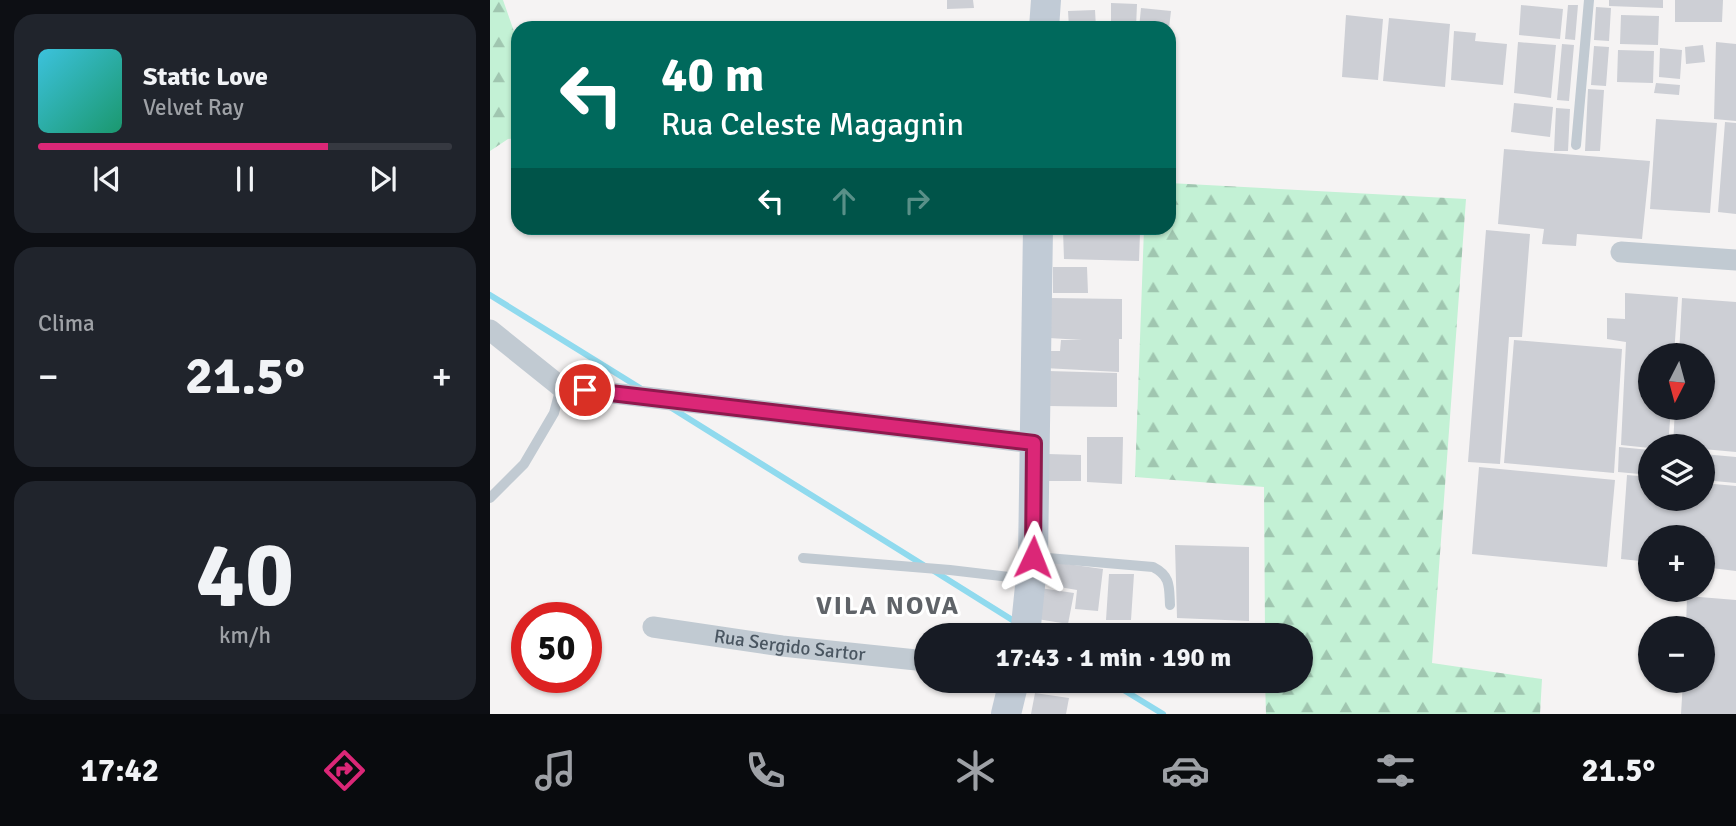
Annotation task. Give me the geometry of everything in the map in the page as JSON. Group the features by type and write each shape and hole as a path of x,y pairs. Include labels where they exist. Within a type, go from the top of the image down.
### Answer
{"main road":[{"path":"1044,21 1046,0"},
{"path":"1027,623 1032,568 1038,235"},
{"path":"1006,714 1011,693"}],"street":[{"path":"1621,252 1736,260"},
{"path":"490,330 561,387 1034,443"},
{"name":"Rua Sergido Sartor","path":"653,627 782,646 914,659"}],"lane":[{"path":"1576,145 1590,0"},
{"path":"490,498 524,464 554,413 561,387"},
{"path":"803,558 950,570 1153,567 1162,572 1168,582 1170,605"}],"green space":[{"path":"490,0 503,0 511,23 511,139 490,151"},
{"path":"1176,183 1466,199 1432,663 1542,679 1540,714 1266,714 1265,693 1313,693 1313,623 1265,623 1264,487 1135,477 1144,235 1176,235"}],"building":[{"path":"947,0 973,0 974,8 947,9"},
{"path":"1609,0 1663,0 1663,8 1609,6"},
{"path":"1675,0 1723,0 1722,22 1675,22"},
{"path":"1111,3 1137,4 1136,21 1111,21"},
{"path":"1521,5 1563,9 1560,39 1519,35"},
{"path":"1568,5 1578,5 1575,40 1565,39"},
{"path":"1596,7 1611,8 1609,41 1594,40"},
{"path":"1141,8 1171,11 1170,21 1140,21"},
{"path":"1095,10 1096,21 1069,21 1068,11"},
{"path":"1346,15 1383,19 1378,80 1342,77"},
{"path":"1621,15 1659,16 1658,45 1620,44"},
{"path":"1389,18 1450,24 1445,87 1383,81"},
{"path":"1454,31 1476,33 1475,41 1507,44 1503,85 1451,80"},
{"path":"1518,42 1556,45 1551,98 1514,93"},
{"path":"1716,42 1736,44 1736,121 1714,119"},
{"path":"1562,44 1574,45 1569,101 1557,100"},
{"path":"1703,45 1705,62 1686,64 1685,47"},
{"path":"1594,46 1609,47 1606,86 1591,85"},
{"path":"1660,48 1682,50 1680,79 1659,77"},
{"path":"1618,50 1654,51 1653,83 1617,82"},
{"path":"1656,83 1680,85 1679,95 1654,93"},
{"path":"1588,89 1604,90 1600,151 1585,151"},
{"path":"1514,103 1553,107 1550,137 1511,132"},
{"path":"1556,108 1570,109 1568,151 1554,151"},
{"path":"1656,119 1717,123 1710,213 1650,209"},
{"path":"1725,122 1736,123 1736,214 1718,212"},
{"path":"1504,149 1650,161 1642,239 1577,234 1576,246 1542,244 1544,229 1498,224"},
{"path":"1486,230 1530,234 1522,337 1509,337 1500,464 1468,462"},
{"path":"1063,235 1140,235 1139,261 1064,259"},
{"path":"1053,267 1087,267 1088,293 1053,293"},
{"path":"1625,293 1678,297 1675,343 1638,343 1638,420 1670,420 1669,434 1638,434 1638,447 1621,445 1626,342 1607,339 1607,318 1625,319"},
{"path":"1049,298 1122,299 1119,372 1044,368 1043,351 1060,351 1061,340 1082,340 1049,338"},
{"path":"1682,298 1736,302 1736,452 1715,450 1715,434 1674,434 1674,420 1715,420 1715,343 1680,343"},
{"path":"1514,340 1622,349 1614,473 1504,463"},
{"path":"1048,371 1117,373 1117,407 1048,406"},
{"path":"1087,437 1123,437 1122,484 1087,482"},
{"path":"1619,447 1638,449 1638,474 1618,472"},
{"path":"1048,454 1081,455 1081,481 1049,481"},
{"path":"1715,455 1736,457 1736,483 1715,481"},
{"path":"1479,467 1615,480 1607,567 1472,554"},
{"path":"1627,475 1638,476 1638,511 1715,511 1715,484 1736,486 1736,571 1715,568 1715,525 1638,525 1638,561 1621,559"},
{"path":"1175,545 1249,547 1249,621 1177,618"},
{"path":"1045,561 1103,569 1098,611 1075,609 1077,590 1042,584"},
{"path":"1109,574 1134,574 1131,620 1106,620"},
{"path":"1040,588 1074,593 1068,623 1037,619"},
{"path":"1715,598 1736,600 1736,714 1681,714 1682,693 1715,693 1715,616 1686,616 1687,602 1715,602"},
{"path":"1035,693 1069,698 1066,714 1031,714"}],"waterway":[{"path":"490,295 640,388"},
{"path":"670,407 925,566"},
{"path":"934,571 1017,623"},
{"path":"1129,693 1163,714"}],"district":[{"name":"VILA NOVA","path":"888,606"}],"route":[{"path":"585,390 1034,443 1033,557"}]}
